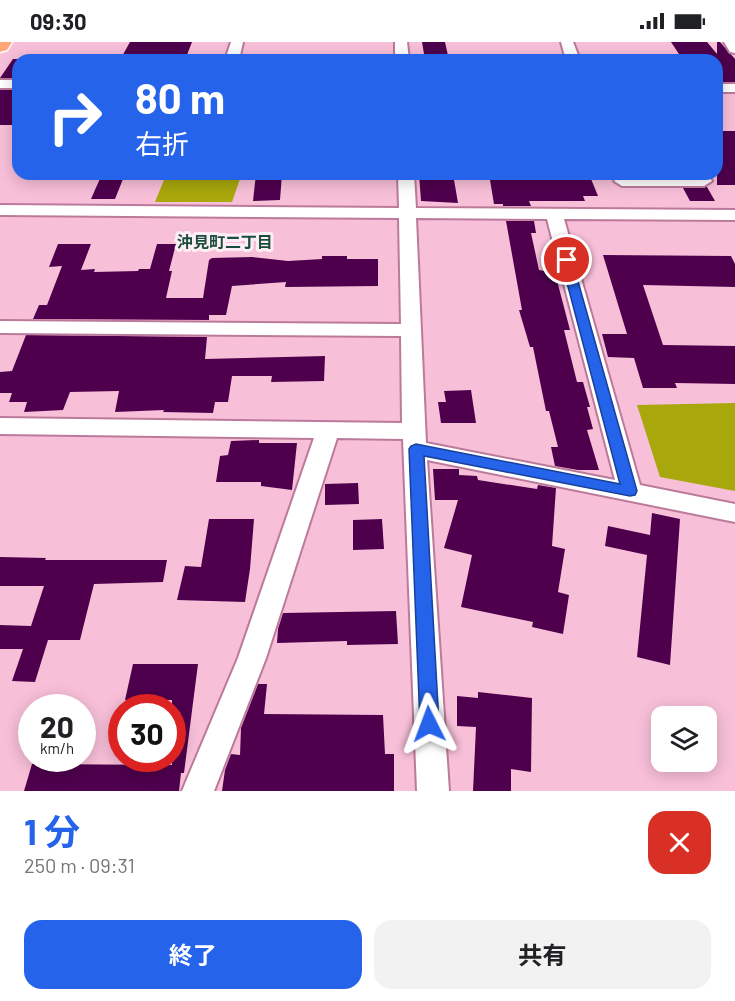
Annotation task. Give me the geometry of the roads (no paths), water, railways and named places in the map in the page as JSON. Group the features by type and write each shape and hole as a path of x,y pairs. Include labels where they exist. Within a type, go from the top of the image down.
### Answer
{"highway":[{"path":"0,46 3,42"}],"street":[{"path":"730,42 735,49"},
{"path":"406,180 415,440 433,791"},
{"path":"621,180 635,214"},
{"path":"676,180 703,180"},
{"path":"0,210 735,215"},
{"path":"554,214 630,491"},
{"path":"0,327 412,330"},
{"path":"0,426 328,430 415,440 630,491 735,513"},
{"path":"198,791 252,658 328,430"}],"district":[{"name":"沖見町二丁目","path":"225,242"}]}
